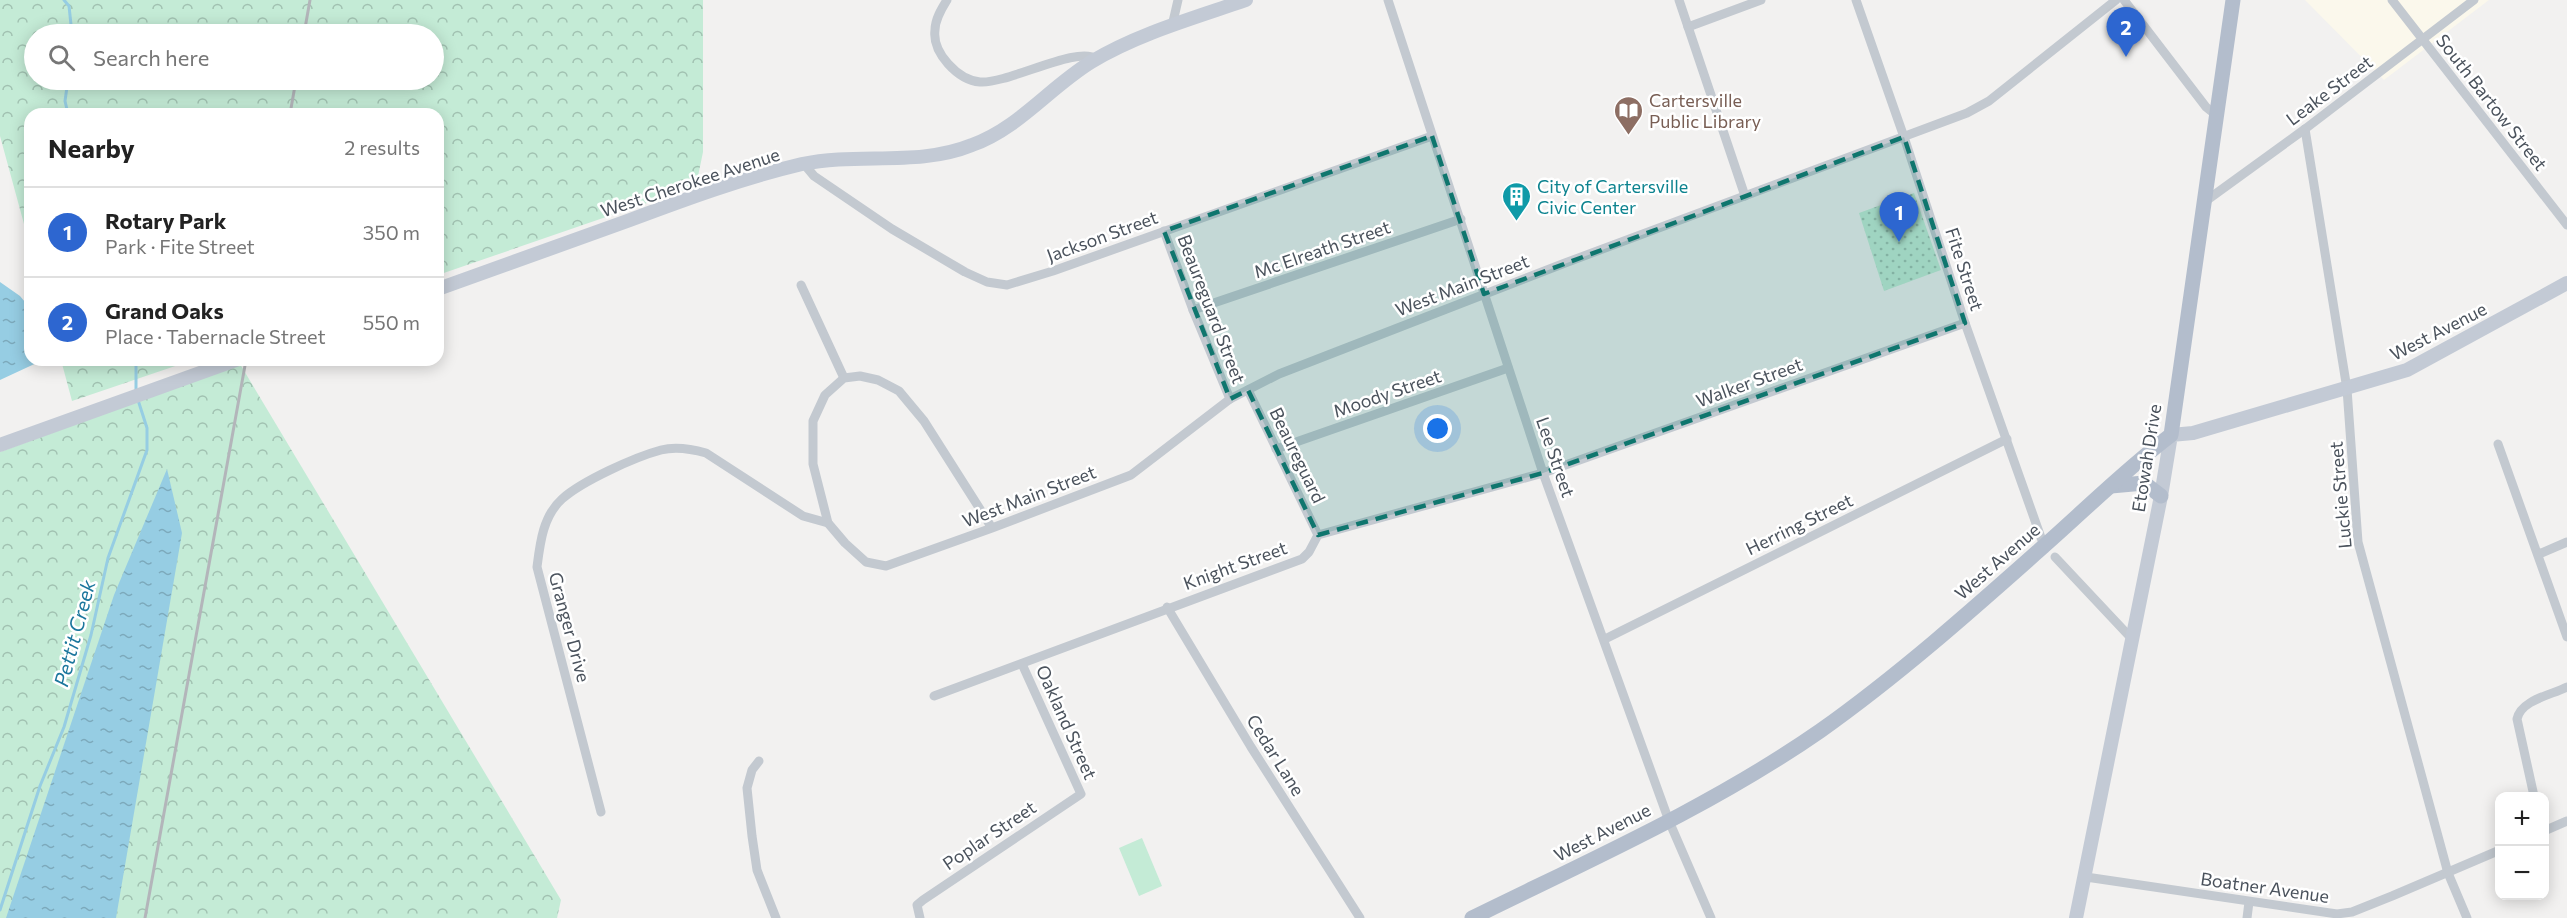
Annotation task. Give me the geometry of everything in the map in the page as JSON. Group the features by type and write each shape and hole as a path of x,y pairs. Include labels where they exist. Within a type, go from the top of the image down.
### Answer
{"main road":[{"name":"West Cherokee Avenue","path":"444,287 726,186 804,164 839,159 926,157 972,146 1011,124 1096,59 1172,26 1246,0"},
{"name":"Etowah Drive","path":"2076,918 2161,496 2232,0"},
{"name":"West Avenue","path":"1472,918 1669,821 1819,731 2050,552 2110,486 2171,435 2193,433 2388,377 2425,362 2567,283"},
{"path":"0,445 219,366"},
{"path":"2110,486 2144,483 2161,496"}],"street":[{"path":"948,0 941,10 934,30 939,49 947,62 963,76 979,82 1000,80 1072,57 1084,55 1096,59"},
{"path":"1172,26 1178,0"},
{"name":"Lee Street","path":"1388,0 1543,472 1669,821 1711,918"},
{"path":"1679,0 1745,196"},
{"path":"1688,27 1761,0"},
{"name":"Fite Street","path":"1856,0 1905,137 1965,322 2050,552 2132,639"},
{"name":"West Main Street","path":"828,523 866,562 886,566 1131,476 1230,399 1280,374 1484,294 1967,113 1989,101 2116,0"},
{"path":"2124,0 2205,108 2216,115"},
{"name":"South Bartow Street","path":"2392,0 2567,225"},
{"name":"Leake Street","path":"2203,203 2305,129 2474,0"},
{"name":"Luckie Street","path":"2305,129 2347,389 2358,542 2448,873 2467,918"},
{"name":"Jackson Street","path":"804,164 814,176 892,229 965,272 987,282 1008,285 1432,136"},
{"name":"Mc Elreath Street","path":"1193,310 1461,219"},
{"name":"Beaureguard Street","path":"1164,231 1193,310 1230,399"},
{"path":"801,285 844,378"},
{"name":"Walker Street","path":"1543,472 1965,322"},
{"name":"Moody Street","path":"1276,449 1509,368"},
{"path":"828,523 813,464 813,421 825,395 844,378 860,376 878,380 899,391 924,421 992,528"},
{"name":"Beaureguard","path":"1248,390 1318,535"},
{"name":"Herring Street","path":"1605,639 2007,439"},
{"path":"2498,444 2567,637"},
{"name":"Granger Drive","path":"601,813 537,567 540,544 547,521 562,499 599,475 662,450 690,448 706,453 803,516 828,523"},
{"path":"1318,535 1543,472"},
{"name":"Knight Street","path":"934,696 1302,559 1309,552 1318,535"},
{"path":"2539,554 2567,542"},
{"name":"Cedar Lane","path":"1167,608 1251,747 1360,918"},
{"name":"Oakland Street","path":"1022,664 1081,794"},
{"path":"2533,792 2517,719 2518,711 2525,705 2567,687"},
{"path":"759,761 752,770 747,788 752,836 757,870 776,918"},
{"name":"Poplar Street","path":"920,918 917,905 1027,828 1081,794"},
{"path":"2549,829 2567,821"},
{"name":"Boatner Avenue","path":"2086,877 2329,914 2345,913 2448,873 2495,852"},
{"path":"2247,918 2249,902"}],"highlighted area":[{"path":"1432,136 1484,294 1904,137 1965,323 1543,473 1318,535 1248,390 1230,399 1164,231"}],"shaded area":[{"path":"2305,0 2489,0 2384,80"}],"green space":[{"path":"0,0 703,0 703,152 696,186 444,273 444,108 24,108 24,224 0,136"},
{"path":"1914,193 1941,270 1884,291 1859,213"},
{"path":"63,366 175,366 72,401"},
{"path":"235,366 241,366 561,900 557,918 0,918 0,452"},
{"path":"1142,838 1162,886 1139,896 1119,848"}],"water":[{"path":"0,282 24,301 24,366 30,366 0,380"},
{"path":"167,469 182,533 116,918 6,918 114,595"}],"waterway":[{"name":"Pettit Creek","path":"64,0 69,6 71,24"},
{"name":"Pettit Creek","path":"67,90 67,108"},
{"name":"Pettit Creek","path":"136,366 136,390"},
{"name":"Pettit Creek","path":"0,910 40,786 64,727 91,635 108,558 147,450 147,428 138,400"}],"railway":[{"path":"306,24 310,0"},
{"path":"291,108 294,90"},
{"path":"145,918 245,366"}],"place":[{"name":"Grand Oaks","path":"2126,57"},
{"name":"Cartersville Public Library","path":"1628,136"},
{"name":"City of Cartersville Civic Center","path":"1516,222"},
{"name":"Rotary Park","path":"1899,242"}]}
